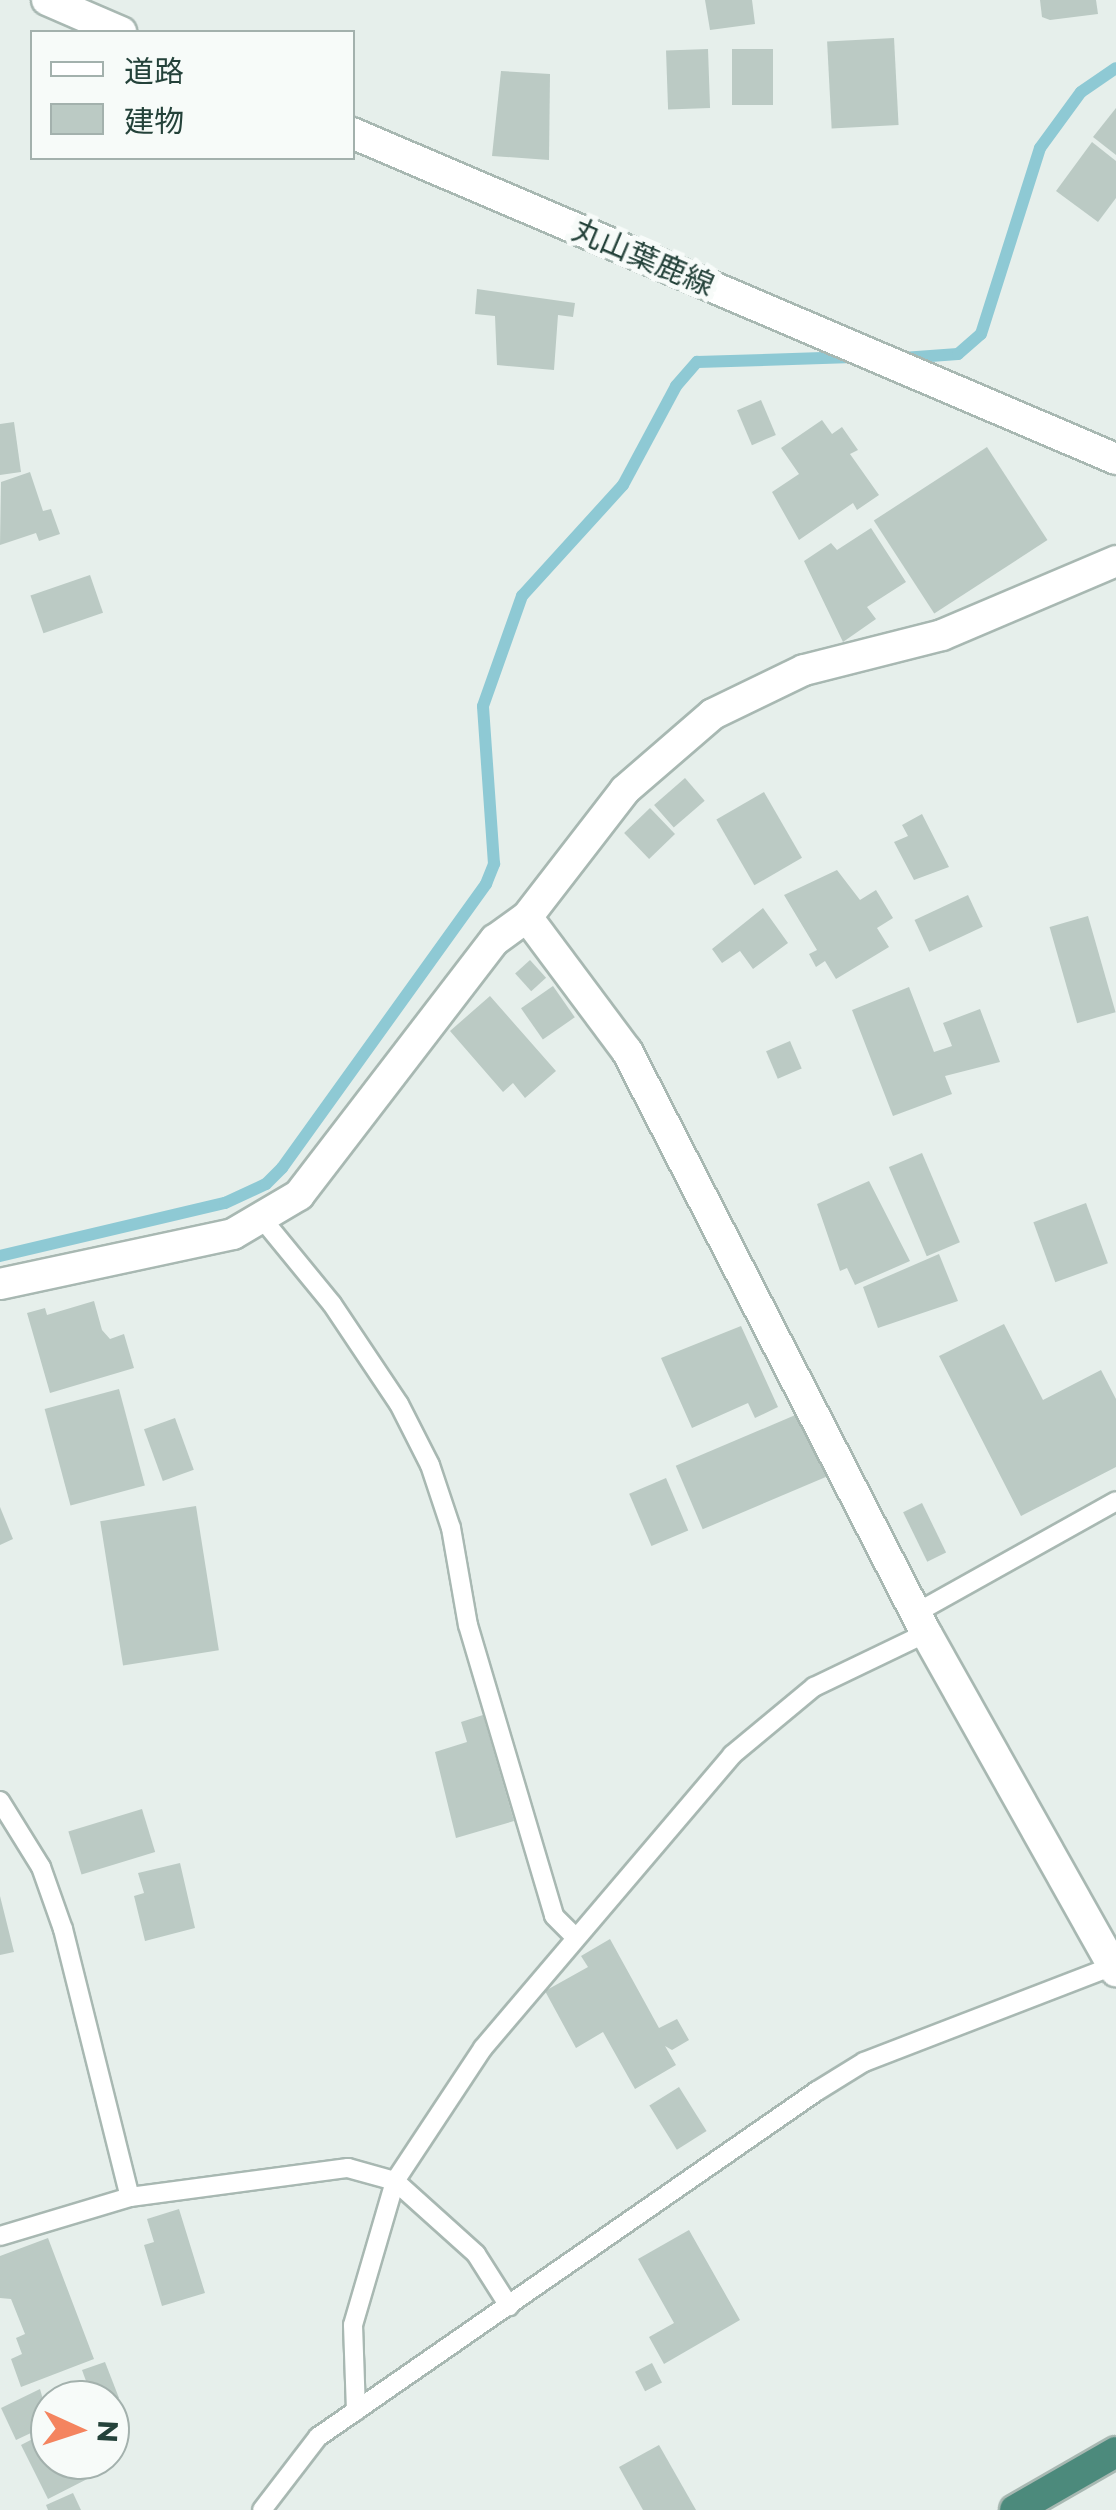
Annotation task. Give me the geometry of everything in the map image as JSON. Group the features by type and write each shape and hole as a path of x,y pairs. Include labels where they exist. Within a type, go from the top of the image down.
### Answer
{"highway":[{"path":"1015,2510 1116,2452"}],"street":[{"path":"47,0 116,30"},
{"name":"丸山葉鹿線","path":"355,134 1116,458"},
{"path":"0,1284 233,1234 264,1221 325,1167 495,940 526,916 625,790 713,714 804,670 942,634 1116,561"},
{"path":"526,916 627,1051 920,1623 1115,1968"}],"lane":[{"path":"264,1221 332,1304 399,1404 430,1465 451,1528 468,1625 554,1916 575,1937"},
{"path":"356,2411 352,2325 395,2181 483,2048 673,1819 775,1716 814,1687 1116,1501"},
{"path":"0,1801 42,1867 63,1929 130,2198"},
{"path":"262,2510 318,2437 864,2062 1115,1968"},
{"path":"0,2236 130,2198 348,2168 395,2181 476,2254 509,2306"}],"building":[{"path":"705,0 752,0 755,24 710,30"},
{"path":"1040,0 1096,0 1098,14 1050,20 1042,17"},
{"path":"894,38 899,125 832,128 827,42"},
{"path":"708,49 710,108 668,109 666,50"},
{"path":"732,49 773,49 773,105 732,105"},
{"path":"501,71 550,74 549,160 492,156"},
{"path":"1116,108 1116,155 1093,137"},
{"path":"1092,142 1116,161 1116,198 1098,222 1056,191"},
{"path":"477,289 575,303 573,317 558,315 554,370 497,365 495,316 475,314"},
{"path":"761,400 776,435 752,445 737,410"},
{"path":"822,420 832,434 842,427 858,450 850,454 879,495 857,510 853,503 799,540 772,492 799,474 781,448"},
{"path":"14,422 21,472 0,475 0,424"},
{"path":"987,447 1047,540 934,614 874,521"},
{"path":"30,472 43,511 51,509 60,534 39,541 36,533 0,545 1,482"},
{"path":"871,528 906,582 867,607 876,619 843,642 804,561 831,543 837,550"},
{"path":"90,575 103,613 43,633 30,596"},
{"path":"685,778 705,801 674,828 654,805"},
{"path":"764,792 802,858 754,885 716,820"},
{"path":"650,808 675,834 649,859 624,833"},
{"path":"922,814 949,867 914,880 894,842 908,836 902,825"},
{"path":"837,870 860,900 876,890 893,918 877,928 889,947 836,979 825,961 816,967 809,954 817,950 784,895"},
{"path":"968,895 983,927 929,952 915,920"},
{"path":"763,908 788,943 753,969 740,951 722,963 712,949"},
{"path":"1088,916 1116,1012 1077,1023 1050,927"},
{"path":"530,960 546,978 531,991 515,973"},
{"path":"553,986 575,1017 543,1039 521,1008"},
{"path":"909,987 934,1052 952,1046 943,1023 980,1009 1000,1062 945,1076 952,1094 893,1116 852,1010"},
{"path":"490,996 556,1071 525,1098 513,1083 503,1092 450,1031"},
{"path":"790,1041 802,1069 778,1079 766,1051"},
{"path":"922,1153 960,1242 927,1256 889,1167"},
{"path":"869,1181 910,1261 855,1285 847,1268 840,1271 817,1204"},
{"path":"1086,1203 1108,1263 1055,1282 1033,1222"},
{"path":"939,1254 958,1301 878,1328 863,1287"},
{"path":"94,1301 102,1330 110,1339 124,1334 134,1368 50,1393 27,1313 45,1308 47,1315"},
{"path":"1004,1324 1043,1400 1101,1370 1116,1399 1116,1467 1021,1516 939,1356"},
{"path":"741,1326 778,1407 755,1418 748,1403 692,1428 661,1358"},
{"path":"119,1389 145,1486 71,1506 45,1409"},
{"path":"800,1413 827,1477 703,1529 676,1466"},
{"path":"175,1418 194,1470 163,1481 144,1429"},
{"path":"666,1478 688,1530 651,1546 629,1494"},
{"path":"922,1503 946,1552 927,1562 903,1512"},
{"path":"196,1506 219,1650 123,1665 100,1521"},
{"path":"0,1507 13,1539 0,1545"},
{"path":"483,1715 514,1821 456,1838 435,1752 467,1742 461,1722"},
{"path":"142,1809 155,1852 82,1875 68,1832"},
{"path":"180,1863 195,1928 145,1941 134,1896 144,1893 138,1873"},
{"path":"0,1896 14,1952 0,1955"},
{"path":"610,1939 659,2028 677,2019 689,2040 672,2050 665,2046 676,2065 635,2089 603,2032 576,2048 545,1991 588,1967 581,1956"},
{"path":"679,2087 707,2131 677,2150 649,2106"},
{"path":"179,2209 205,2293 162,2306 144,2245 154,2242 147,2219"},
{"path":"689,2230 740,2320 664,2364 649,2337 674,2323 638,2259"},
{"path":"48,2238 94,2359 30,2380 21,2387 11,2359 22,2354 16,2338 25,2334 11,2299 0,2298 0,2256"},
{"path":"105,2362 112,2380 86,2380 82,2370"},
{"path":"652,2363 662,2383 645,2391 635,2372"},
{"path":"30,2394 30,2433 16,2440 1,2408"},
{"path":"30,2440 30,2463 21,2445"},
{"path":"659,2445 696,2510 643,2510 619,2467"},
{"path":"38,2480 85,2480 48,2499"},
{"path":"73,2493 81,2510 48,2510 46,2505"}],"waterway":[{"path":"903,358 958,354 981,334 1040,148 1081,92 1116,68"},
{"path":"0,1256 225,1203 266,1184 282,1168 486,884 494,864 483,706 522,596 623,485 676,386 697,362 853,357"}]}
